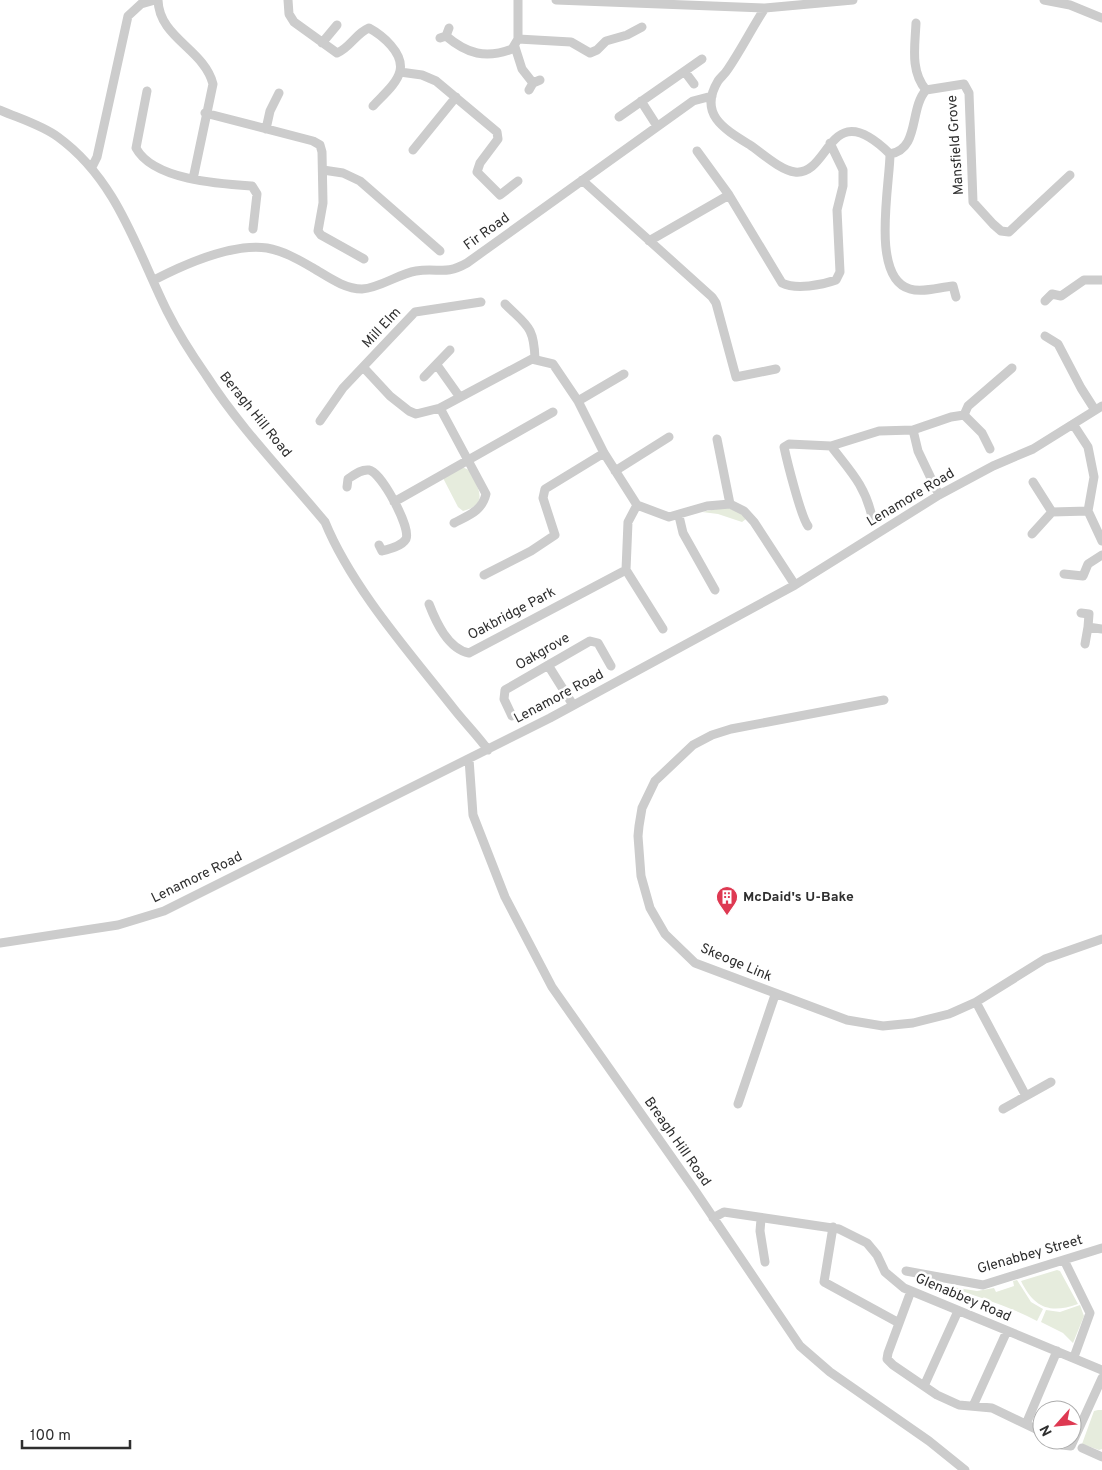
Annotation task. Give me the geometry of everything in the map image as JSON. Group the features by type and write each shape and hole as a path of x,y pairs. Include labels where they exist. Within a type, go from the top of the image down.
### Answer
{"street":[{"path":"92,166 97,157 128,16 142,4 156,0 162,19 173,35 202,61 210,72 213,84 193,179"},
{"path":"288,0 289,14 294,22 337,53 342,51 360,32 369,28 389,43 400,63 400,72 373,106"},
{"path":"518,0 517,43 522,69 534,85"},
{"path":"556,0 766,8 853,0"},
{"path":"1044,0 1070,5 1102,18"},
{"path":"766,8 728,70 719,79 712,96 714,116 721,126 783,167 796,172 806,169 812,164 836,137 853,132 868,135 890,154 885,219 886,249 894,276 909,289 918,291 953,286 956,297"},
{"name":"Mansfield Grove","path":"916,23 915,69 921,84 926,90"},
{"path":"322,43 338,26"},
{"path":"445,34 471,53 482,55 493,55 517,43 571,42 590,53 597,50 606,41 627,35 642,27"},
{"path":"619,116 702,60"},
{"path":"400,72 431,77 499,136 494,146 480,163 478,172 480,177 500,195 518,181"},
{"path":"685,72 694,84"},
{"name":"Mansfield Grove","path":"890,154 903,149 908,143 916,104 926,90 964,84 969,93 973,202 1001,231 1009,232 1070,175"},
{"path":"147,91 136,148 139,155 170,173 218,184 252,186 257,194 254,229"},
{"path":"266,129 270,111 279,93"},
{"name":"Fir Road","path":"154,280 187,263 218,254 242,249 267,248 291,256 343,284 361,289 408,272 422,270 453,271 467,263 693,101 712,96"},
{"path":"413,150 456,97"},
{"path":"641,101 657,126"},
{"name":"Beragh Hill Road","path":"0,110 56,135 92,166 114,199 167,310 206,376 325,522 337,550 352,575 415,659 488,750"},
{"path":"206,113 313,141 320,145 323,170 323,202 318,230 321,235 364,259"},
{"path":"697,151 729,195 782,283 788,286 828,283 836,280 840,272 837,210 843,186 843,170 830,143"},
{"path":"323,170 343,173 360,180 440,251"},
{"path":"582,180 712,297 716,303 736,377 776,369"},
{"path":"649,241 729,195"},
{"path":"1045,300 1052,294 1061,296 1084,280 1102,280"},
{"name":"Mill Elm","path":"320,421 338,395 415,312 482,302"},
{"path":"505,304 531,330 534,338 534,359 554,364 578,401 604,453 637,505 669,517 679,516 706,506 730,504 744,511 754,522 795,584"},
{"path":"1045,336 1058,344 1081,388 1099,408"},
{"path":"424,377 450,350"},
{"name":"Mill Elm","path":"364,368 390,396 409,411 425,413 440,408 459,396 534,359"},
{"path":"437,365 459,396"},
{"path":"964,415 968,406 1012,368"},
{"path":"578,401 624,374"},
{"path":"440,408 486,494 484,504 475,512 454,523"},
{"name":"Lenamore Road","path":"0,943 118,925 164,911 488,750 573,705 795,584 940,495 993,466 1033,449 1099,408"},
{"path":"394,502 553,412"},
{"path":"808,526 803,520 784,447 789,444 831,446 879,431 913,430 951,417 964,415"},
{"path":"964,415 982,433 990,449"},
{"path":"1073,424 1088,447 1092,463 1094,477 1088,510 1102,541"},
{"path":"913,430 918,451 940,495"},
{"path":"616,471 669,437"},
{"path":"717,439 730,504"},
{"path":"831,446 853,471 866,496 872,517"},
{"path":"484,575 531,551 555,536 543,498 545,488 604,453"},
{"path":"347,487 348,479 357,472 373,471 379,476 394,502 407,530 407,537 402,544 389,549 382,551 379,545"},
{"path":"1033,482 1052,512"},
{"path":"637,505 628,522 626,570 663,628"},
{"path":"1032,534 1052,512 1088,510"},
{"path":"679,516 682,533 715,590"},
{"path":"1064,574 1083,576 1088,564 1102,555"},
{"name":"Oakbridge Park","path":"429,604 435,619 449,639 458,650 468,653 626,570"},
{"path":"1081,613 1089,614 1085,644"},
{"path":"1088,627 1102,629"},
{"name":"Oakgrove","path":"512,716 504,699 505,690 590,641 598,643 611,666"},
{"path":"548,665 573,705"},
{"name":"Skeoge Link","path":"884,700 731,729 712,735 693,745 655,781 642,808 638,836 641,876 650,908 665,934 695,963 775,995 847,1020 883,1026 913,1023 939,1017 976,1002 1045,959 1102,939"},
{"name":"Breagh Hill Road","path":"469,759 473,815 505,897 552,987 800,1346 830,1372 929,1441 965,1470"},
{"path":"738,1104 775,995"},
{"path":"976,1002 1026,1096"},
{"path":"1003,1109 1051,1082"},
{"name":"Glenabbey Road","path":"713,1218 724,1212 760,1219 833,1227 860,1238 867,1243 889,1278 911,1291 1102,1370"},
{"path":"760,1219 760,1231 766,1262"},
{"path":"833,1227 824,1282 899,1323"},
{"name":"Glenabbey Street","path":"906,1271 983,1285 1102,1248"},
{"path":"1064,1260 1090,1313 1074,1357"},
{"path":"911,1291 887,1358 924,1386 959,1405 992,1408 1032,1427"},
{"path":"924,1386 958,1311"},
{"path":"973,1406 1007,1331"},
{"path":"1026,1424 1058,1351"},
{"path":"1082,1422 1102,1378"},
{"path":"1092,1400 1102,1405"},
{"path":"1082,1448 1102,1457"}],"green space":[{"path":"462,467 469,470 479,494 477,504 463,511 458,507 443,478"},
{"path":"726,507 741,513 746,519 742,522 718,514 702,512"},
{"path":"1057,1270 1060,1271 1078,1304 1059,1308 1044,1306 1037,1303 1031,1297 1021,1281"},
{"path":"1017,1280 1031,1302 1043,1309 1037,1321 952,1287 977,1291 994,1288 996,1292 1014,1286 1013,1281"},
{"path":"1080,1305 1084,1316 1073,1343 1063,1333 1041,1322 1046,1310 1060,1312"},
{"path":"1102,1410 1102,1449 1099,1450 1082,1444 1094,1411"}],"place":[{"name":"McDaid's U-Bake","path":"727,916"}]}
